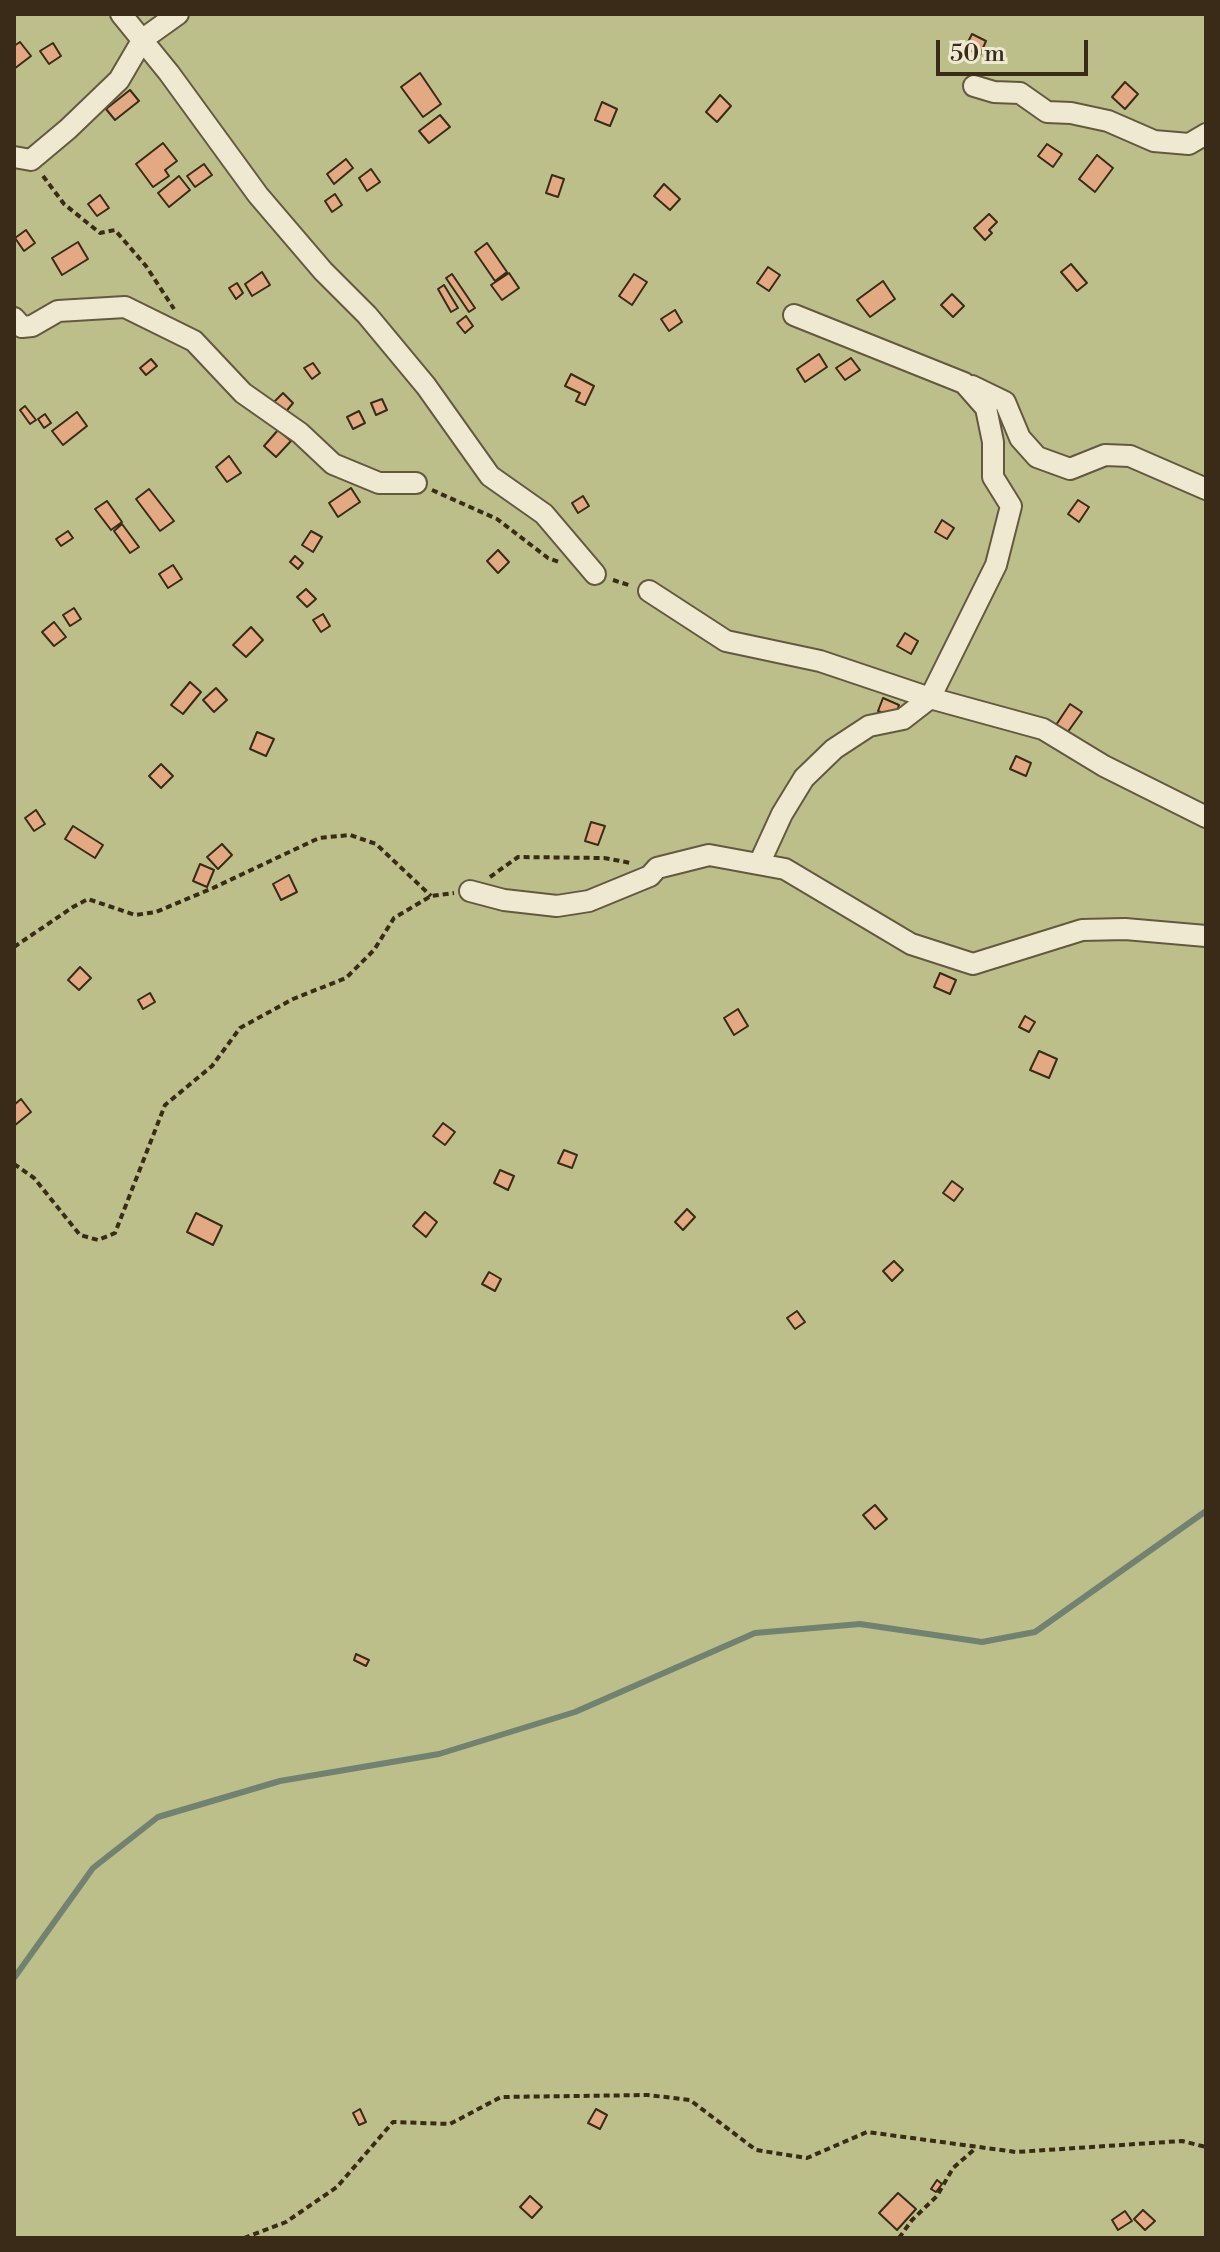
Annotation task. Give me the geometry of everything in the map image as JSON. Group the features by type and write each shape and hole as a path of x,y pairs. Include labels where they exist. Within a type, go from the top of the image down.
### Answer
{"street":[{"path":"121,14 143,39 258,195 426,386 490,476 544,514 595,574"},
{"path":"22,159 119,80 143,39 178,14"},
{"path":"974,86 994,92 1020,93 1047,112 1071,113 1108,121 1154,141 1189,144 1206,134"},
{"path":"14,318 22,327 32,326 58,311 125,307 194,341 243,393 300,433 333,464 379,483 416,483"},
{"path":"794,315 1005,402 1020,438 1037,457 1070,469 1105,455 1130,456 1206,489"},
{"path":"759,864 782,814 804,778 834,749 869,726 903,719 930,698 996,565 1011,506 993,477 993,442 986,408 964,383"},
{"path":"649,591 726,641 820,661 930,698 1043,729 1104,766 1206,817"},
{"path":"470,891 504,900 557,906 589,901 650,876 657,868 709,855 785,869 911,944 973,964 1082,930 1125,929 1206,936"}],"path":[{"path":"22,159 64,204 100,233 115,230 146,266 194,341"},
{"path":"416,483 497,519 548,558 649,591"},
{"path":"14,947 88,899 135,915 156,912 319,838 350,835 376,844 431,896"},
{"path":"14,1164 34,1178 80,1235 98,1240 115,1233 165,1105 212,1066 240,1028 293,999 346,978 374,950 394,918 431,896 470,891 518,857 604,858 657,868"},
{"path":"244,2238 286,2222 337,2187 393,2122 450,2124 501,2097 648,2095 690,2100 756,2150 807,2158 867,2132 1016,2152 1182,2141 1206,2147"},
{"path":"899,2238 912,2220 937,2196 953,2168 976,2148"}],"green space":[{"path":"14,14 1206,14 1206,2238 14,2238"}],"building":[{"path":"972,34 986,41 980,55 965,48"},
{"path":"20,42 31,56 14,69 14,46"},
{"path":"53,43 61,56 49,64 40,51"},
{"path":"420,73 441,104 423,117 401,87"},
{"path":"1125,82 1138,94 1125,109 1112,97"},
{"path":"130,90 139,101 115,120 106,109"},
{"path":"720,95 731,106 717,122 706,112"},
{"path":"602,102 617,109 610,126 595,120"},
{"path":"440,115 450,127 429,143 419,131"},
{"path":"163,143 177,161 165,170 169,176 153,187 136,164"},
{"path":"1047,144 1062,154 1053,167 1038,156"},
{"path":"1097,155 1113,168 1095,192 1079,179"},
{"path":"346,159 353,168 334,184 327,174"},
{"path":"204,164 212,175 195,187 187,176"},
{"path":"371,169 380,182 367,191 359,178"},
{"path":"552,175 564,179 558,197 546,193"},
{"path":"179,176 190,190 169,207 158,193"},
{"path":"664,184 680,199 670,210 654,196"},
{"path":"335,194 342,205 332,212 325,201"},
{"path":"100,195 109,208 97,216 88,204"},
{"path":"989,214 997,222 985,240 974,228"},
{"path":"26,230 35,243 24,251 15,238"},
{"path":"78,242 88,259 62,275 52,258"},
{"path":"487,243 507,272 495,281 475,252"},
{"path":"1071,264 1087,283 1077,291 1061,272"},
{"path":"768,267 780,275 769,291 757,283"},
{"path":"262,272 270,285 252,296 245,284"},
{"path":"509,273 519,288 502,300 491,285"},
{"path":"452,274 475,308 469,312 446,278"},
{"path":"634,274 647,282 632,305 619,296"},
{"path":"883,281 895,299 870,317 857,300"},
{"path":"237,283 243,293 236,299 229,288"},
{"path":"444,285 458,308 451,312 438,289"},
{"path":"952,294 964,306 953,317 941,305"},
{"path":"675,310 682,322 669,331 661,319"},
{"path":"466,316 473,326 465,333 457,323"},
{"path":"819,354 827,367 805,382 797,369"},
{"path":"851,358 860,370 845,380 836,368"},
{"path":"151,359 157,366 146,375 140,368"},
{"path":"313,363 320,373 312,379 304,368"},
{"path":"571,374 594,386 585,405 576,401 580,393 565,386"},
{"path":"283,393 293,403 284,414 273,403"},
{"path":"382,399 387,410 376,415 371,403"},
{"path":"25,406 36,420 30,424 20,410"},
{"path":"359,411 365,423 353,429 347,417"},
{"path":"77,412 87,426 63,445 52,431"},
{"path":"45,414 51,423 44,428 38,419"},
{"path":"278,430 291,441 276,457 264,446"},
{"path":"229,456 241,473 227,482 216,467"},
{"path":"351,488 360,502 338,517 329,503"},
{"path":"149,489 174,521 160,531 136,499"},
{"path":"583,496 589,506 578,513 572,503"},
{"path":"1078,500 1089,507 1079,522 1068,514"},
{"path":"107,501 122,522 111,530 95,509"},
{"path":"942,520 954,528 947,539 935,532"},
{"path":"122,524 139,547 130,553 114,531"},
{"path":"68,531 73,538 61,546 56,539"},
{"path":"311,531 322,537 313,552 302,545"},
{"path":"498,550 509,562 498,573 487,561"},
{"path":"295,556 303,563 298,569 290,562"},
{"path":"173,565 182,579 168,588 159,574"},
{"path":"306,589 316,599 307,607 297,597"},
{"path":"74,608 81,619 70,626 63,615"},
{"path":"323,614 330,626 321,632 313,620"},
{"path":"54,622 66,637 54,646 42,632"},
{"path":"251,627 263,640 246,657 233,645"},
{"path":"905,633 918,641 911,654 897,646"},
{"path":"190,682 201,692 183,714 171,705"},
{"path":"216,688 227,700 214,712 203,700"},
{"path":"883,698 899,705 895,717 878,711"},
{"path":"1070,704 1082,712 1067,733 1056,725"},
{"path":"257,732 274,739 266,756 250,749"},
{"path":"1016,756 1031,763 1026,776 1010,769"},
{"path":"161,764 173,776 161,788 149,776"},
{"path":"36,810 45,824 34,831 25,818"},
{"path":"591,822 605,826 598,845 585,841"},
{"path":"73,826 103,845 95,858 65,839"},
{"path":"222,844 232,855 218,869 207,857"},
{"path":"200,864 214,870 207,887 193,881"},
{"path":"289,875 297,892 281,900 273,884"},
{"path":"80,967 91,978 79,990 68,980"},
{"path":"940,973 956,980 950,994 934,987"},
{"path":"150,993 155,1002 143,1009 138,1000"},
{"path":"738,1009 748,1026 734,1035 724,1018"},
{"path":"1025,1016 1035,1022 1029,1032 1019,1027"},
{"path":"1039,1051 1057,1059 1049,1078 1030,1070"},
{"path":"21,1099 31,1112 14,1126 14,1105"},
{"path":"443,1123 455,1132 445,1145 433,1136"},
{"path":"564,1150 577,1155 572,1168 558,1163"},
{"path":"500,1170 514,1176 508,1190 494,1183"},
{"path":"952,1181 963,1189 954,1201 943,1193"},
{"path":"687,1209 695,1217 683,1230 675,1222"},
{"path":"425,1212 437,1222 426,1237 413,1226"},
{"path":"196,1213 222,1226 213,1245 187,1232"},
{"path":"894,1261 903,1270 892,1281 883,1271"},
{"path":"489,1272 501,1279 495,1291 482,1284"},
{"path":"797,1311 805,1322 795,1329 787,1318"},
{"path":"875,1505 887,1519 875,1529 863,1515"},
{"path":"356,1654 369,1660 366,1666 354,1660"},
{"path":"360,2109 366,2122 359,2125 353,2113"},
{"path":"596,2109 607,2115 600,2129 588,2123"},
{"path":"937,2180 942,2184 936,2192 931,2189"},
{"path":"898,2193 916,2209 897,2230 879,2213"},
{"path":"530,2196 542,2207 532,2218 520,2207"},
{"path":"1143,2210 1155,2221 1145,2230 1134,2219"},
{"path":"1125,2211 1132,2221 1118,2230 1112,2220"}],"waterway":[{"path":"14,1978 93,1868 158,1817 280,1781 439,1754 575,1712 755,1633 860,1624 982,1642 1035,1632 1206,1511"}]}
